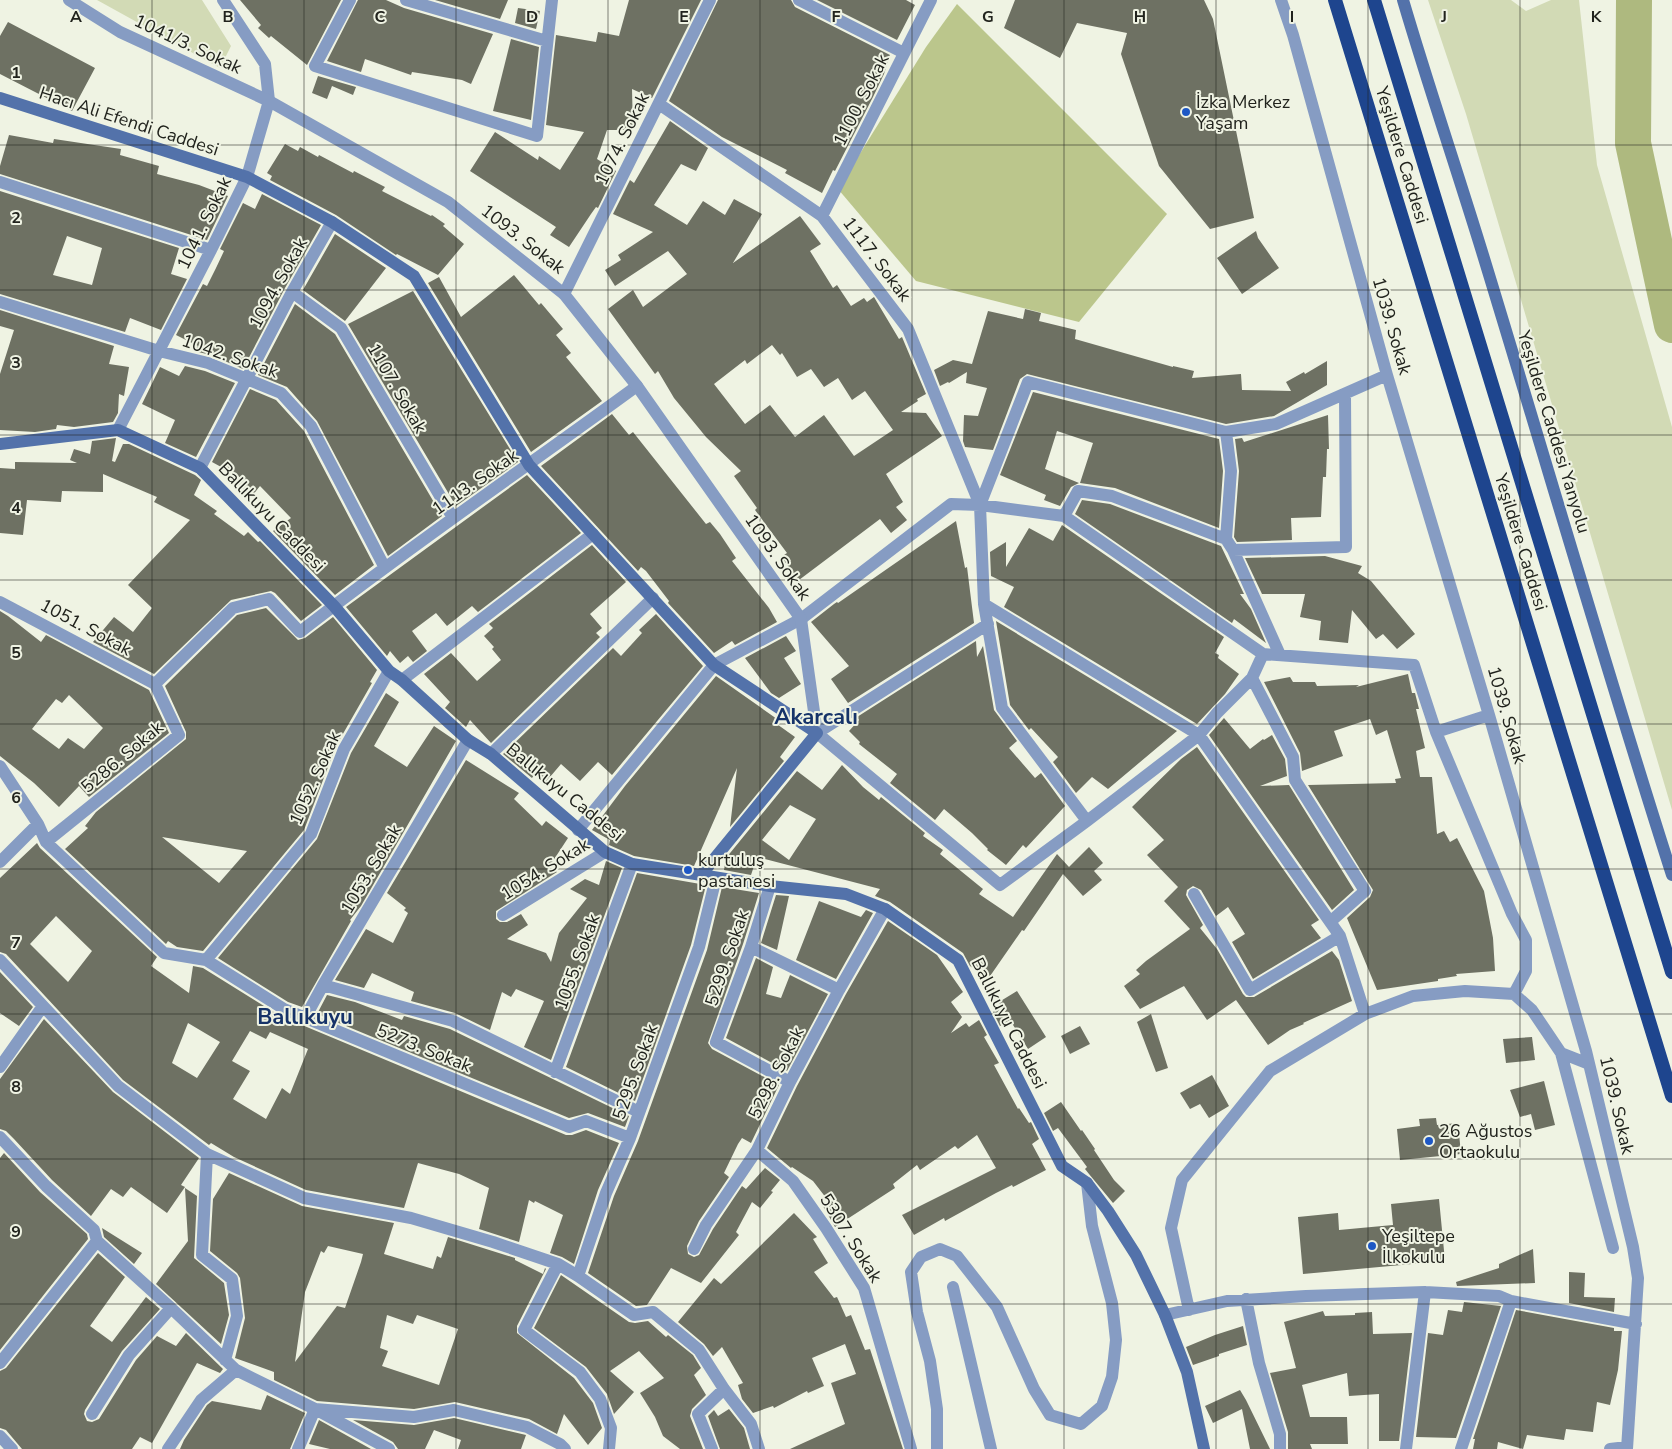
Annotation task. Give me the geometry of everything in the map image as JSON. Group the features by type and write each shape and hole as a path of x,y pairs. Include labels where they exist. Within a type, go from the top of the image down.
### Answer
{"highway":[{"name":"Yeşildere Caddesi","path":"1335,0 1672,1096"},
{"name":"Yeşildere Caddesi","path":"1374,0 1672,972"}],"main road":[{"name":"Yeşildere Caddesi Yanyolu","path":"1403,0 1672,875"},
{"name":"Hacı Ali Efendi Caddesi","path":"0,98 247,177"},
{"path":"247,177 332,222 414,276 529,465 714,665 817,733 701,876"},
{"path":"0,444 118,430"},
{"name":"Ballıkuyu Caddesi","path":"118,430 200,468 334,606 388,671 402,680 468,740 491,754 604,852 632,864 701,876 846,894 885,909 958,960 1062,1166 1087,1183 1108,1211 1136,1255 1165,1315 1187,1372 1204,1449"}],"street":[{"name":"1041/3. Sokak","path":"69,0 120,32 269,101"},
{"name":"1041. Sokak","path":"118,430 247,177 269,101 265,64 223,0"},
{"path":"350,0 316,66 537,136 552,0"},
{"path":"406,0 546,41"},
{"name":"1074. Sokak","path":"564,294 710,0"},
{"path":"799,0 904,53"},
{"name":"1100. Sokak","path":"822,216 931,0"},
{"name":"1039. Sokak","path":"1281,0 1293,35 1387,375 1489,715 1589,1064 1633,1247 1638,1278 1627,1448"},
{"name":"1093. Sokak","path":"269,101 448,202 564,294 636,386 801,620 817,733"},
{"name":"1117. Sokak","path":"659,104 822,216 908,329 980,505"},
{"path":"0,182 211,250"},
{"name":"1094. Sokak","path":"200,468 292,292 332,222"},
{"name":"1107. Sokak","path":"292,292 341,328 453,518"},
{"name":"1042. Sokak","path":"0,302 159,351 208,363 281,393 311,426 385,568"},
{"path":"1087,821 1002,708 984,604 980,505 1028,382 1226,432 1276,424 1387,375"},
{"name":"1113. Sokak","path":"155,684 233,608 269,599 300,632 453,518 636,386"},
{"path":"1234,550 1346,547 1345,395"},
{"path":"1226,432 1231,471 1226,539"},
{"path":"1064,516 1078,491 1112,496 1226,539 1234,550 1280,656"},
{"path":"578,830 714,665 801,620 951,504 980,505 1064,516 1263,654 1414,665 1436,732 1512,914 1526,940 1526,971 1514,994"},
{"path":"402,680 593,534"},
{"path":"491,754 653,598"},
{"name":"1051. Sokak","path":"0,602 155,684"},
{"path":"984,604 1199,734 1340,936 1364,1014"},
{"path":"988,624 817,733 1000,885 1087,821 1199,734 1252,678 1263,654"},
{"name":"1052. Sokak","path":"206,960 312,834 344,749 388,671"},
{"path":"1252,678 1293,757 1295,780 1365,891 1330,922"},
{"name":"5286. Sokak","path":"46,842 179,735 155,684"},
{"path":"1436,732 1489,715"},
{"name":"1053. Sokak","path":"305,1018 468,740"},
{"name":"5273. Sokak","path":"0,766 38,824 46,842 164,953 206,960 284,1009 569,1127 586,1121 630,1138"},
{"path":"2,856 38,824"},
{"name":"1054. Sokak","path":"503,915 604,852"},
{"name":"1055. Sokak","path":"555,1072 632,864"},
{"name":"5295. Sokak","path":"578,1276 606,1193 630,1138 699,948 716,878"},
{"name":"5299. Sokak","path":"770,886 751,947 716,1042 790,1082"},
{"path":"1194,894 1250,990 1340,936"},
{"name":"5298. Sokak","path":"694,1249 706,1225 757,1150 790,1082 885,909"},
{"path":"751,947 839,990"},
{"path":"0,960 118,1086 208,1154 304,1198 411,1218 558,1264 634,1315 653,1312 699,1350 724,1389 751,1424 759,1449"},
{"path":"323,985 453,1021 639,1112"},
{"path":"1189,1310 1171,1228 1182,1180 1270,1071 1364,1014 1413,996 1465,991 1514,994 1532,1010 1561,1054 1613,1248"},
{"path":"0,1067 43,1006"},
{"path":"1561,1054 1589,1064"},
{"path":"0,1137 46,1186 94,1230 97,1241 236,1370 316,1409 389,1449"},
{"name":"5307. Sokak","path":"757,1150 793,1181 826,1228 864,1288 911,1449"},
{"path":"208,1154 202,1255 232,1279 237,1316 226,1360"},
{"path":"937,1449 937,1410 930,1361 917,1312 910,1272 921,1257 940,1249 957,1256 997,1307 1034,1389 1050,1415 1081,1424 1102,1406 1112,1377 1116,1340 1112,1304 1092,1226 1087,1183"},
{"path":"0,1363 97,1241"},
{"path":"558,1264 524,1330 580,1372 600,1399 611,1428 609,1449"},
{"path":"953,1287 991,1449"},
{"path":"1165,1315 1227,1301 1246,1299 1425,1292 1499,1296 1511,1301 1636,1324"},
{"path":"1406,1449 1425,1292"},
{"path":"1246,1299 1259,1363 1280,1434 1280,1449"},
{"path":"1461,1449 1511,1301"},
{"path":"92,1414 129,1355 171,1308"},
{"path":"168,1449 201,1400 236,1370"},
{"path":"712,1449 698,1414 724,1389"},
{"path":"298,1449 316,1409"},
{"path":"316,1409 414,1416 454,1410 527,1427 560,1444 565,1449"},
{"path":"0,1436 12,1449"},
{"path":"1610,1449 1627,1448"}],"green space":[{"path":"97,0 202,0 231,46 220,68"},
{"path":"1428,0 1511,0 1526,11 1551,0 1579,0 1597,165 1672,427 1672,810 1466,114"},
{"path":"957,4 1167,214 1079,322 916,281 838,189 926,47"}],"building":[{"path":"240,0 341,0 307,65 258,28 261,25"},
{"path":"358,0 386,0 404,8 493,34 471,84 462,80 412,72 411,75 365,59 361,72 327,61"},
{"path":"435,0 508,0 500,19"},
{"path":"629,0 701,0 652,98 632,89 633,130 607,130 597,159 616,171 598,208 596,207 569,247 550,235 556,227 470,171 495,132 538,160 539,156 560,170 584,132 546,125 556,35 596,42 598,32 619,36"},
{"path":"718,0 791,0 795,7 890,55 884,74 873,97 822,193 785,173 787,170 722,137 669,101"},
{"path":"817,0 906,0 915,5 897,40"},
{"name":"İzka Merkez Yaşam","path":"1015,0 1204,0 1213,19 1254,218 1210,229 1159,166 1121,54 1127,33 1077,23 1060,58 1004,28"},
{"path":"518,8 540,11 536,29 515,23"},
{"path":"8,22 95,68 72,111 0,74 0,36"},
{"path":"511,39 539,47 531,120 493,111"},
{"path":"318,76 356,87 353,95 332,86 327,99 312,93"},
{"path":"670,121 708,148 696,171 681,164 654,205 687,225 703,201 725,215 734,199 762,214 733,263 800,216 821,244 810,251 833,288 837,285 851,306 864,298 867,302 874,297 899,339 902,337 926,394 901,412 926,413 942,436 886,474 903,502 896,507 907,520 891,533 880,519 799,580 781,557 787,553 755,510 757,508 734,476 741,471 706,437 674,398 658,371 655,374 608,309 633,290 643,307 687,274 668,251 615,286 605,270 621,260 618,255 653,232 613,214 630,180 634,183","holes":["772,345 780,355 782,353 797,377 811,369 824,387 838,378 852,400 865,391 893,430 854,456 824,415 795,437 770,405 745,424 714,384 745,360 747,364"]},
{"path":"9,135 53,143 54,139 121,149 120,155 159,166 157,174 199,185 228,196 207,240 0,174 0,166"},
{"path":"285,144 298,151 300,147 318,157 319,155 385,187 382,191 432,215 445,224 443,226 464,244 438,275 396,255 336,215 270,180 272,176 267,173"},
{"path":"0,191 179,248 171,274 187,279 161,330 130,318 125,332 0,294","holes":["67,236 102,248 92,285 53,275"]},
{"path":"262,194 321,225 285,288 243,369 211,355 194,351 198,346 176,335 203,284 207,286 224,251 220,249 243,203 255,209"},
{"path":"1256,231 1258,238 1279,268 1242,294 1217,258"},
{"path":"335,234 386,268 345,321 303,290"},
{"path":"514,275 539,305 541,303 563,329 556,335 571,353 566,357 602,401 531,452 428,283 439,277 461,317"},
{"path":"413,291 518,462 456,506 348,324"},
{"path":"295,304 335,334 442,516 388,556 317,421 287,387 258,375"},
{"path":"1025,309 1041,313 1039,321 1076,330 1075,339 1173,367 1194,371 1192,378 1241,374 1242,390 1291,391 1286,382 1304,372 1305,374 1327,361 1327,385 1274,416 1226,424 1027,374 1020,379 993,450 965,447 963,441 964,415 978,416 987,388 966,383 967,372 940,386 934,370 953,360 972,364 988,311 1023,319"},
{"path":"0,310 114,346 109,364 129,367 124,396 119,394 118,413 113,422 74,427 57,425 56,429 35,432 0,430 0,374 14,330 0,326"},
{"path":"185,366 205,371 235,383 196,457 165,443 175,420 142,404 160,367 179,376"},
{"path":"250,389 276,400 304,431 374,565 335,595 273,531 291,518 260,486 252,496 238,485 243,479 212,462"},
{"path":"1033,392 1219,439 1223,471 1219,528 1115,488 1080,483 1093,443 1057,431 1045,469 1079,483 1071,487 1060,506 1044,500 1046,495 1000,475"},
{"path":"612,414 629,435 633,432 706,524 710,522 720,534 736,558 732,561 769,608 777,622 735,645 732,641 714,653 668,603 669,601 646,571 641,567 638,571 541,466"},
{"path":"1328,415 1329,449 1327,449 1326,477 1323,477 1321,517 1291,518 1292,540 1237,542 1234,537 1239,471 1235,439 1242,438 1244,442"},
{"path":"116,438 112,461 115,462 123,444 129,444 195,475 201,480 194,495 217,511 214,514 244,536 248,532 258,542 260,541 322,605 301,621 271,591 231,600 154,674 93,642 114,617 133,632 152,608 128,585 190,520 154,502 157,497 103,474 103,492 62,491 61,502 27,500 23,535 0,533 0,468 15,469 15,462 77,463 70,460 74,449 90,454 92,441"},
{"path":"527,475 581,533 478,612 472,606 447,626 436,613 412,631 427,651 413,662 408,656 400,663 390,651 387,656 346,607"},
{"path":"1082,500 1110,504 1221,546 1244,594 1240,594 1251,609 1266,643 1234,619 1232,623 1075,514"},
{"path":"956,521 965,568 967,567 974,623 848,703 831,679 849,666 811,622 834,604"},
{"path":"1062,525 1224,637 1215,653 1219,655 1218,658 1239,674 1225,694 1197,724 1004,607 1014,587 991,576 990,552 1006,542 1006,567 1029,528 1053,541"},
{"path":"592,545 626,582 590,614 602,628 596,633 600,637 491,743 470,720 466,727 445,708 450,702 424,674 451,653 477,681 501,660 492,649 494,647 484,636 493,628 489,624"},
{"path":"1325,556 1362,566 1358,573 1371,581 1415,634 1397,649 1383,634 1376,639 1352,610 1348,643 1319,640 1321,621 1300,617 1305,594 1262,594 1245,558"},
{"path":"266,608 298,640 305,638 333,617 377,670 370,682 372,683 336,746 304,830 203,951 177,947 168,941 166,944 65,849 88,828 85,826 96,812 186,739 186,732 165,686 237,615","holes":["162,837 247,851 219,883"]},
{"path":"0,611 41,642 46,635 149,690 169,733 89,797 79,786 59,807 34,783 0,756","holes":["69,695 103,728 84,749 68,738 59,749 32,729 56,699 62,703"]},
{"path":"656,614 703,666 612,775 598,762 580,781 561,764 544,784 534,775 532,778 503,754 613,648 621,656 642,633 639,630"},
{"path":"996,621 1177,731 1108,789 1092,777 1076,793 1053,762 1058,757 1031,728 1029,730 1010,705"},
{"path":"786,636 796,651 784,658 801,684 779,698 771,693 745,658"},
{"path":"976,641 977,657 983,646 994,710 1017,741 1009,748 1035,778 1041,773 1065,806 1026,848 1023,845 1006,865 987,850 972,833 944,809 935,820 890,783 897,774 859,744 860,742 849,731 859,720 857,717"},
{"path":"1408,674 1412,693 1415,693 1419,709 1416,709 1425,748 1416,751 1420,777 1432,777 1437,834 1444,831 1450,842 1457,838 1484,891 1493,938 1495,971 1456,974 1457,976 1438,979 1438,981 1377,990 1347,918 1370,897 1373,890 1308,785 1396,783 1395,779 1401,778 1387,730 1376,735 1370,719 1334,731 1343,756 1302,771 1300,753 1264,682 1290,677 1293,682 1315,682 1317,686 1359,685 1356,687"},
{"path":"716,676 777,719 774,722 795,737 780,757 784,761 730,827 737,768 694,866 634,856 609,845 610,840 592,830 625,786"},
{"path":"386,693 399,702 374,746 407,767 434,726 456,741 361,906 350,920 302,1007 288,1002 218,958 317,839 351,753"},
{"path":"1224,718 1250,749 1272,735 1285,759 1287,776 1260,786 1289,785 1354,890 1332,910 1209,735"},
{"path":"1197,747 1319,920 1311,925 1321,938 1253,979 1232,942 1245,934 1228,907 1216,916 1201,890 1193,886 1187,890 1186,895 1203,925 1200,928 1217,949 1246,997 1254,997 1332,951 1339,960 1352,1001 1303,1023 1268,1045 1236,1000 1207,1020 1184,986 1140,1009 1124,986 1140,974 1136,970 1146,961 1190,929 1164,901 1178,887 1147,855 1164,840 1132,807 1181,759"},
{"path":"466,760 519,793 514,799 542,826 546,821 568,838 549,867 557,872 496,911 496,919 500,922 507,922 521,914 528,925 507,939 546,953 551,962 559,933 587,898 570,889 585,879 599,885 606,861 622,868 551,1060 524,1047 544,1001 516,989 511,997 502,992 490,1030 455,1013 411,1001 414,992 372,973 364,988 335,980 366,929 393,943 408,913 404,910 406,908 387,893"},
{"path":"842,765 863,787 879,800 881,797 925,833 923,836 943,850 940,854 983,889 979,894 1013,917 1057,854 1069,867 1089,847 1103,863 1094,871 1102,880 1083,896 1063,874 988,979 970,966 963,953 890,902 875,896 880,889 757,857 751,875 724,870 726,858 797,771 822,790","holes":["790,805 816,819 789,860 762,840"]},
{"path":"37,843 40,848 157,957 151,966 189,993 193,966 203,968 280,1016 566,1135 586,1130 619,1143 598,1190 574,1264 550,1253 563,1215 535,1201 534,1203 529,1200 519,1242 479,1229 489,1188 459,1174 418,1163 404,1208 306,1190 234,1157 211,1143 209,1145 123,1080 6,954 0,952 0,878","holes":["56,916 92,951 68,982 30,944","188,1023 220,1042 197,1078 172,1063","250,1031 266,1039 270,1032 308,1049 290,1094 282,1088 266,1119 233,1099 250,1071 232,1061"]},
{"path":"637,873 706,885 691,945 635,1101 566,1067"},
{"path":"722,887 759,893 708,1043 712,1049 779,1085 751,1143 742,1138 738,1144 724,1173 729,1177 699,1221 687,1246 688,1254 694,1257 699,1255 713,1229 742,1186 746,1189 765,1168 780,1180 760,1208 752,1202 736,1232 739,1235 701,1283 671,1268 647,1305 636,1306 588,1273 614,1196 638,1141 707,950"},
{"path":"776,895 789,896 777,950 761,943"},
{"path":"819,901 861,917 866,910 873,913 836,979 796,960"},
{"path":"888,921 937,955 963,992 951,1002 962,1017 951,1033 966,1023 969,1027 979,1020 987,1035 984,1037 999,1063 994,1065 1018,1109 1029,1123 1031,1122 1039,1139 1032,1144 1046,1170 1013,1187 1012,1185 996,1193 945,1221 944,1218 914,1235 902,1215 996,1168 977,1135 958,1149 955,1146 920,1170 917,1165 893,1184 895,1188 835,1227 823,1206 830,1203 813,1181 791,1168 767,1148 797,1086 846,994"},
{"path":"756,958 773,967 766,994 781,998 790,975 828,994 787,1071 726,1038"},
{"path":"0,972 33,1007 19,1026 0,1013"},
{"path":"1017,991 1046,1037 1028,1049 1010,1020 1000,1026 993,1012 1001,1007 999,1002"},
{"path":"327,995 355,1002 402,1020 404,1016 450,1029 629,1116 625,1127 588,1113 569,1118 317,1014"},
{"path":"1151,1014 1168,1068 1156,1072 1137,1022"},
{"path":"44,1019 113,1092 199,1158 181,1185 185,1187 167,1213 131,1187 123,1197 111,1189 91,1216 52,1180 6,1131 0,1129 0,1079"},
{"path":"1080,1026 1090,1044 1070,1054 1061,1036"},
{"path":"1532,1037 1535,1060 1506,1063 1503,1039"},
{"path":"1212,1075 1229,1106 1209,1118 1200,1104 1190,1109 1180,1093"},
{"path":"1544,1081 1555,1125 1535,1130 1531,1114 1520,1117 1510,1090"},
{"path":"1061,1102 1095,1149 1114,1180 1125,1191 1113,1203 1085,1169 1087,1167 1058,1128 1053,1131 1044,1113"},
{"name":"26 Ağustos Ortaokulu","path":"1436,1118 1437,1125 1458,1123 1461,1154 1400,1160 1397,1129 1420,1126 1419,1119"},
{"path":"4,1153 40,1192 87,1234 88,1239 0,1350 0,1158"},
{"path":"229,1173 302,1206 394,1223 384,1254 433,1269 437,1256 441,1258 448,1237 515,1258 515,1260 543,1274 545,1268 546,1269 517,1326 517,1333 574,1378 593,1403 602,1428 588,1445 564,1414 557,1434 529,1419 455,1402 414,1409 317,1401 274,1380 274,1372 235,1358 245,1318 240,1278 237,1273 210,1251 213,1199","holes":["328,1246 363,1254 361,1262 345,1308 337,1306 295,1362 305,1292 321,1251 324,1253","387,1315 413,1324 417,1315 458,1329 439,1385 382,1366 388,1351 380,1348"]},
{"path":"185,1188 197,1196 194,1258 224,1283 229,1315 221,1344 156,1284 188,1241"},
{"name":"Yeşiltepe İlkokulu","path":"1439,1199 1445,1261 1303,1274 1298,1217 1338,1213 1339,1230 1393,1225 1391,1204"},
{"path":"794,1213 817,1237 813,1239 828,1263 814,1272 834,1298 837,1297 846,1317 851,1315 865,1350 870,1349 903,1449 790,1449 845,1424 831,1383 856,1374 845,1344 812,1358 824,1386 808,1393 807,1391 774,1408 773,1406 753,1413 742,1399 738,1385 743,1383 722,1347 713,1356 704,1344 678,1322 714,1278 721,1284"},
{"path":"102,1228 142,1253 134,1264 104,1237"},
{"path":"1533,1249 1535,1283 1457,1286 1456,1282 1499,1268 1499,1264"},
{"path":"98,1253 125,1277 90,1326 112,1342 146,1297 160,1309 122,1351 85,1410 84,1414 87,1421 92,1422 99,1419 136,1360 157,1336 176,1346 186,1333 223,1369 220,1373 197,1363 152,1443 140,1437 132,1449 22,1449 6,1430 0,1428 0,1371 6,1368"},
{"path":"1569,1272 1585,1273 1584,1297 1615,1298 1614,1312 1569,1303"},
{"path":"561,1275 629,1322 648,1321 666,1337 668,1335 693,1355 701,1368 694,1375 706,1395 692,1409 690,1416 703,1449 680,1449 663,1436 655,1417 640,1393 664,1378 639,1351 610,1371 634,1392 614,1414 607,1394 586,1367 534,1328"},
{"path":"1464,1302 1501,1306 1456,1438 1416,1437 1428,1333 1443,1335 1448,1310 1462,1312"},
{"path":"1516,1310 1614,1328 1614,1331 1622,1331 1618,1370 1610,1405 1597,1402 1593,1432 1566,1429 1564,1440 1527,1435 1523,1449 1498,1442 1497,1449 1473,1449 1475,1439 1473,1439"},
{"path":"1323,1311 1325,1316 1355,1315 1355,1313 1372,1312 1373,1334 1412,1333 1399,1441 1379,1441 1379,1394 1349,1396 1347,1373 1302,1385 1310,1417 1347,1417 1348,1444 1310,1444 1312,1449 1288,1449 1288,1432 1270,1373 1296,1368 1284,1322"},
{"path":"1243,1326 1247,1345 1193,1365 1186,1347"},
{"path":"1240,1390 1270,1449 1250,1449 1242,1409 1213,1423 1205,1406"},
{"path":"267,1395 305,1413 290,1449 180,1449 207,1405 212,1401 261,1410"},
{"path":"729,1409 744,1428 750,1449 720,1449 708,1416 714,1410 718,1416"},
{"path":"454,1418 526,1435 521,1449 458,1449 461,1440 434,1430 425,1449 398,1449 393,1442 353,1420 414,1425"},
{"path":"319,1420 371,1449 330,1449 309,1444"}],"waterway":[{"path":"1634,0 1633,143 1672,325"}],"place":[{"name":"İzka Merkez Yaşam","path":"1186,112"},
{"name":"kurtuluş pastanesi","path":"688,870"},
{"name":"26 Ağustos Ortaokulu","path":"1429,1141"},
{"name":"Yeşiltepe İlkokulu","path":"1372,1246"}],"district":[{"name":"Akarcalı","path":"816,717"},
{"name":"Ballıkuyu","path":"305,1017"}]}
